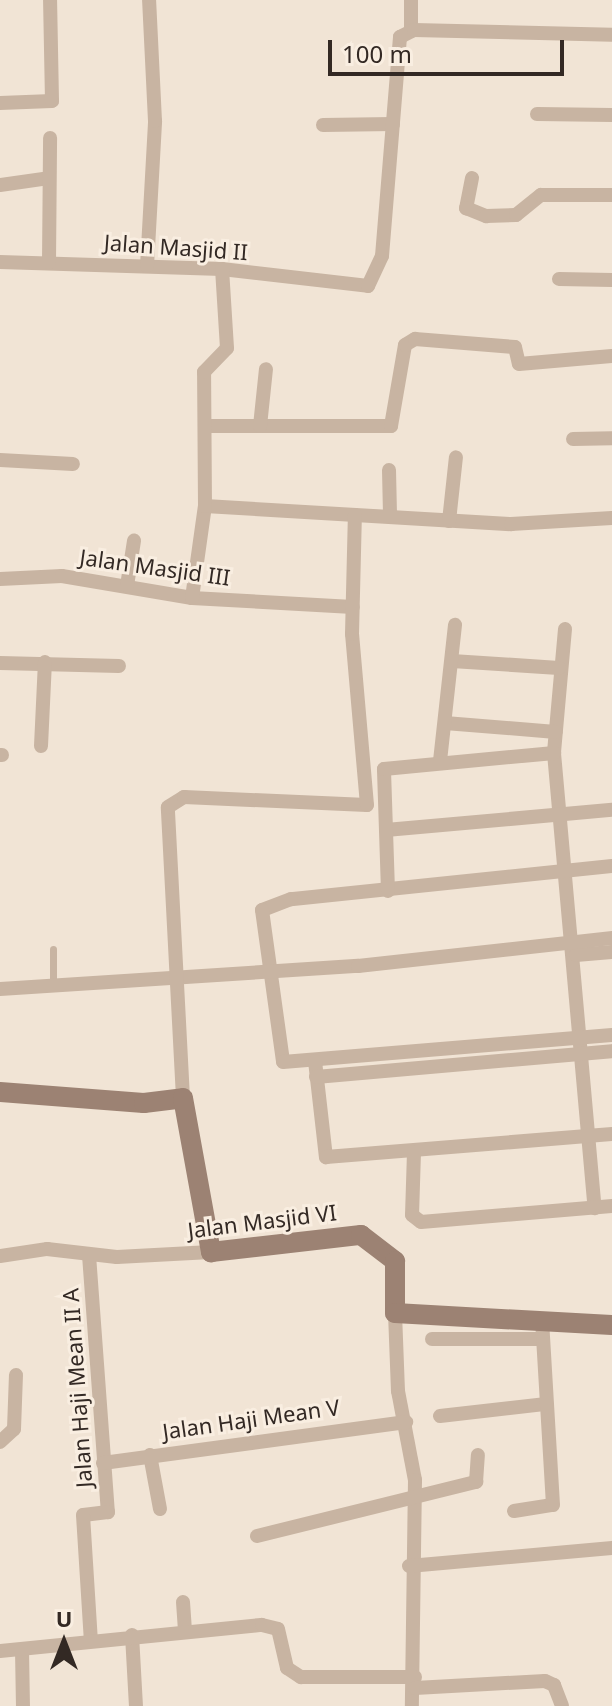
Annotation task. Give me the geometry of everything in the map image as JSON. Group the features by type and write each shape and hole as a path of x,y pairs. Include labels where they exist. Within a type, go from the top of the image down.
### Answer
{"street":[{"path":"0,103 52,101 50,0"},
{"path":"147,266 155,121 149,0"},
{"path":"411,0 412,30"},
{"path":"323,125 393,124 400,37 412,30 612,35"},
{"path":"537,114 612,115"},
{"name":"Jalan Masjid II","path":"0,262 222,269 349,287 368,286 377,273 393,124"},
{"path":"49,262 50,138"},
{"path":"0,185 49,178"},
{"path":"472,178 466,208 486,216 516,215 541,195 612,195"},
{"path":"192,598 205,506 205,369 227,348 222,269"},
{"path":"559,279 612,280"},
{"path":"206,426 391,426 405,345 415,339 515,347 519,364 612,356"},
{"path":"260,426 266,369"},
{"path":"573,439 612,438"},
{"path":"449,521 456,457"},
{"path":"0,460 73,464"},
{"path":"389,470 390,514"},
{"path":"205,506 355,515 390,514 511,524 612,518"},
{"path":"211,1252 183,1098 170,803 209,797 367,805 353,607 355,515"},
{"path":"127,586 134,541"},
{"name":"Jalan Masjid III","path":"0,579 62,576 192,598 353,607"},
{"path":"440,761 455,625"},
{"path":"565,629 559,668 554,753 576,949 586,1136 595,1208"},
{"path":"452,661 559,668"},
{"path":"41,746 45,662"},
{"path":"0,663 119,666"},
{"path":"445,723 556,732"},
{"path":"388,891 384,769 440,761 554,753"},
{"path":"386,830 612,810"},
{"path":"612,866 268,902 265,973 277,1057 315,1061 612,1035"},
{"path":"576,949 612,938"},
{"path":"0,989 53,989 576,949 612,952"},
{"path":"316,1077 612,1051"},
{"path":"315,1061 326,1157 612,1134"},
{"path":"0,1092 144,1103 183,1098"},
{"path":"414,1152 412,1215 421,1222 612,1206"},
{"name":"Jalan Masjid VI","path":"0,1256 47,1249 89,1255 211,1252 306,1236 374,1239 395,1261 395,1313"},
{"name":"Jalan Haji Mean II A","path":"89,1255 108,1512 83,1515 91,1641"},
{"path":"412,1706 415,1682 409,1566 414,1496 395,1313 542,1330"},
{"path":"432,1339 612,1325"},
{"path":"514,1511 553,1505 542,1330"},
{"path":"0,1442 14,1429 16,1375"},
{"path":"440,1416 546,1404"},
{"name":"Jalan Haji Mean V","path":"103,1463 406,1422"},
{"path":"150,1455 160,1509"},
{"path":"257,1536 476,1482 478,1455"},
{"path":"409,1566 612,1548"},
{"path":"183,1602 185,1630"},
{"path":"0,1651 185,1630 273,1627 287,1668 301,1677 415,1682 545,1681 562,1706"},
{"path":"132,1635 136,1706"},
{"path":"22,1650 23,1706"}],"lane":[{"path":"53,949 53,989"}]}
